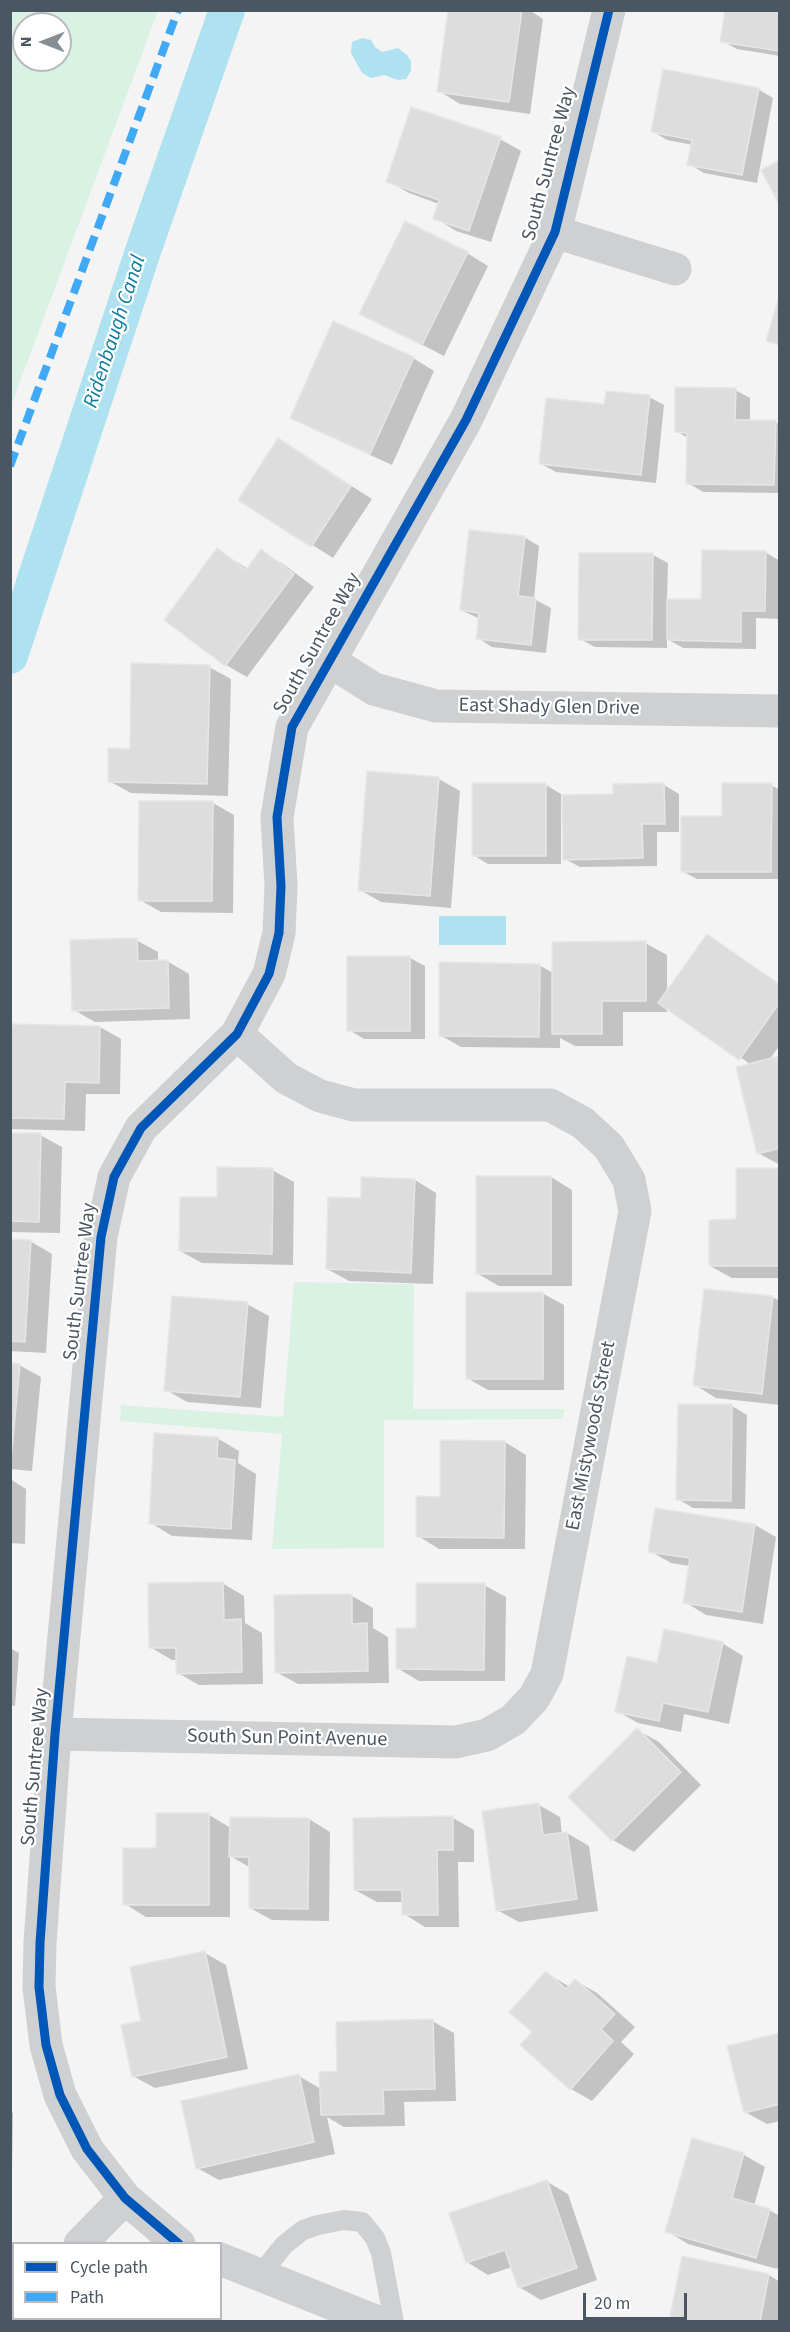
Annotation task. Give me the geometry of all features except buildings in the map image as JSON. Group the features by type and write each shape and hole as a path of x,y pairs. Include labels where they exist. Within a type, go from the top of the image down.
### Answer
{"street":[{"name":"South Suntree Way","path":"177,2242 124,2198 87,2149 60,2095 46,2045 39,1988 40,1943 56,1734 101,1237 114,1177 141,1128 237,1034 269,974 279,933 281,886 278,817 292,727 466,420 555,232 609,10"},
{"name":"South Suntree Way","path":"555,232 675,269"},
{"name":"East Shady Glen Drive","path":"328,660 374,688 436,706 780,711"},
{"name":"East Mistywoods Street","path":"237,1034 286,1078 320,1096 354,1105 550,1106 583,1124 609,1147 629,1180 635,1211 547,1674 534,1698 513,1720"},
{"name":"South Sun Point Avenue","path":"56,1734 456,1742 487,1735 513,1720"},
{"path":"82,2242 124,2198"},
{"path":"222,2260 378,2322"}],"lane":[{"path":"260,2275 284,2245 303,2230 344,2220 362,2222 375,2238 381,2253 394,2322"}],"green space":[{"path":"10,11 158,11 11,406"},
{"path":"294,1282 414,1284 413,1409 564,1409 563,1419 384,1420 384,1548 272,1549 282,1434 120,1421 121,1405 283,1417"}],"water":[{"path":"362,38 371,40 382,52 398,48 407,55 411,61 411,71 406,79 398,80 384,75 371,78 362,73 351,53 352,42"},
{"path":"439,916 506,916 506,945 439,945"}],"waterway":[{"name":"Ridenbaugh Canal","path":"10,656 143,251 227,10"}],"marked path":[{"path":"10,466 178,10"}],"cycle path":[{"path":"177,2242 125,2198 87,2149 60,2095 46,2045 39,1987 55,1734 101,1237 114,1177 141,1128 237,1034 269,974 279,933 281,886 277,817 292,727 466,420 555,232 609,10"}]}
